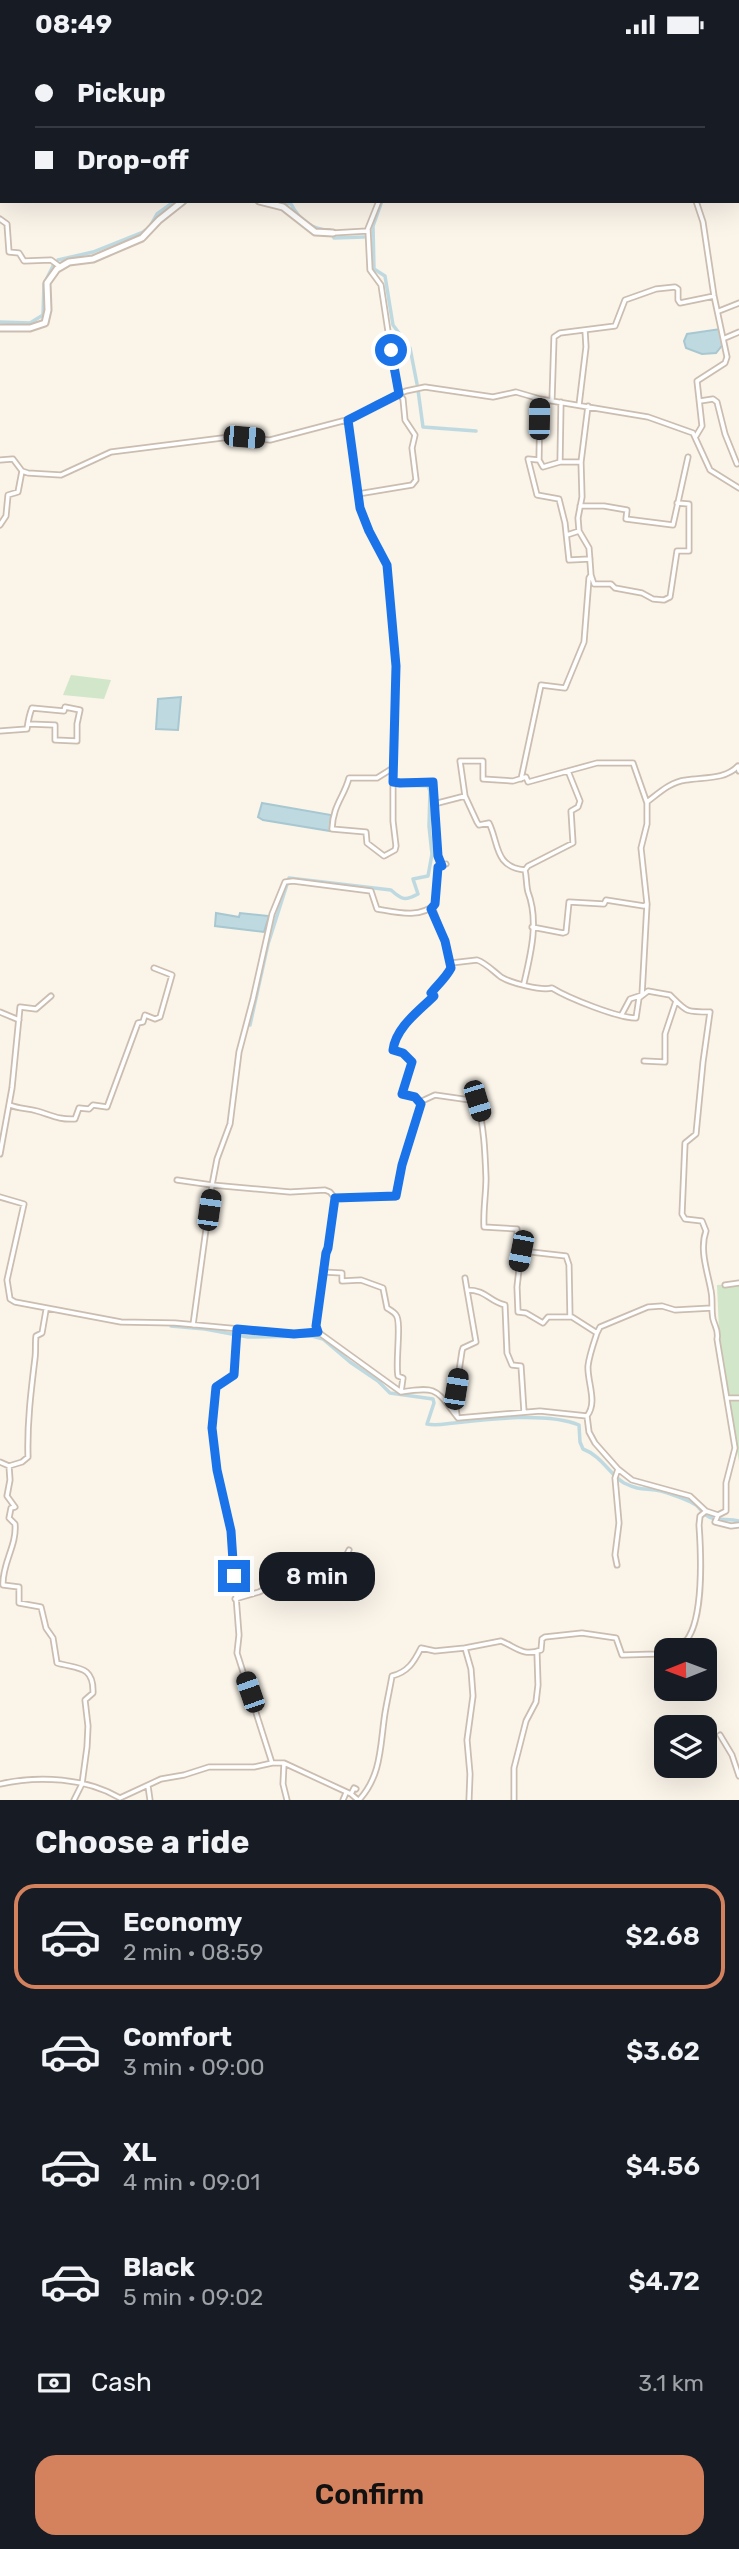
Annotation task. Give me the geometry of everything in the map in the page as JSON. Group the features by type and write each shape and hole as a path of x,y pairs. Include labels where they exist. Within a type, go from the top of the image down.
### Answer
{"street":[{"path":"0,328 30,328 45,323 48,310 47,283 59,267 69,262 93,259 142,238 180,203"},
{"path":"268,203 283,207 311,229 330,233 368,230"},
{"path":"358,494 412,485 416,479 412,448 415,435 405,420 403,399 399,394 381,285 370,270 368,230 378,203"},
{"path":"697,203 703,222 727,361 696,381 700,401 698,433 710,470 739,488"},
{"path":"0,213 0,218 6,223 9,252 20,254 24,261 51,260 59,267"},
{"path":"552,400 554,337 560,333 615,326 625,300 656,289 675,287 678,289 680,303 714,296"},
{"path":"719,311 739,303"},
{"path":"579,405 586,348 585,330"},
{"path":"725,338 739,333"},
{"path":"0,459 13,459 22,471 65,474 111,452 230,437 270,440 348,420 399,394 425,387 493,397 516,392 540,399 648,417 698,433"},
{"path":"540,399 539,460 543,467 560,462 581,462"},
{"path":"700,401 713,399 718,404 725,434 737,464"},
{"path":"560,462 561,402"},
{"path":"522,779 540,687 542,684 565,688 584,642 591,575 587,542 579,531 578,517 583,469 581,462 589,406"},
{"path":"348,420 360,508 387,565 396,666 393,768 395,850 384,856 367,843 366,832 332,829 335,807 349,778 377,778 393,768"},
{"path":"580,506 627,510 626,519 673,525 688,457"},
{"path":"539,460 528,459 537,495 559,499 569,560 590,559"},
{"path":"0,525 6,516 8,495 18,492 22,471"},
{"path":"591,575 594,584 611,584 653,599 664,600 670,597 677,551 689,551 689,504 677,503"},
{"path":"567,535 579,531"},
{"path":"0,731 27,729 28,724 32,708 64,711 65,707 80,710 77,741 55,740 55,725 28,724"},
{"path":"451,963 477,960 508,981 543,990 552,988 609,1012 636,1017 636,1005 642,995 647,904 641,848 647,824 646,803 633,763 597,763 528,782 526,777 513,781 483,779 483,761 460,761 465,796 479,825 489,823 503,860 515,869 525,870"},
{"path":"646,803 667,786 678,782 708,779 734,771 738,766 739,771"},
{"path":"525,870 573,843 571,811 578,807 580,801 568,771"},
{"path":"193,1325 216,1159 227,1135 233,1112 239,1052 272,914 285,882 371,891 377,909 416,914 431,909 435,904 436,872 438,867 444,865 438,856 433,782 393,782"},
{"path":"434,804 465,796"},
{"path":"524,983 533,950 533,905 525,870"},
{"path":"532,927 557,933 566,932 569,902 604,904 606,900 644,906 647,904"},
{"path":"421,1104 415,1097 402,1094 412,1062 403,1053 393,1050 394,1043 407,1023 434,996 431,993 451,968 435,912 431,909"},
{"path":"9,1105 60,1120 75,1119 79,1108 89,1109 93,1105 107,1107 138,1023 143,1022 145,1015 155,1019 160,1017 163,1009 172,975 154,968"},
{"path":"622,1014 630,999 649,991 670,995 680,1008 710,1012 696,1134 685,1143 682,1214 685,1219 702,1221 706,1231 704,1253 713,1318 719,1333 717,1339 735,1448 726,1483 726,1511 718,1515 715,1522 739,1525"},
{"path":"0,1154 9,1105 20,1007 36,1009 51,996"},
{"path":"644,1061 665,1062 666,1034 676,1001"},
{"path":"0,1012 19,1020"},
{"path":"335,1198 396,1196 402,1165 422,1101 435,1095 477,1101 484,1125 484,1227 517,1229 517,1243 521,1251 517,1287 518,1312 526,1313 543,1323 548,1317 570,1317 597,1333"},
{"path":"177,1180 290,1192 330,1192 335,1198 316,1326 318,1332 401,1392 426,1388 436,1391 458,1418"},
{"path":"0,1197 24,1204 8,1280 10,1299 15,1302 121,1322 193,1325 237,1333 318,1332"},
{"path":"521,1251 566,1257 569,1265 570,1317"},
{"path":"323,1272 337,1271 342,1273 342,1281 361,1280 383,1288 387,1308 395,1313 399,1323 395,1360 398,1377 403,1378 401,1392"},
{"path":"458,1418 455,1398 462,1351 476,1342 464,1278"},
{"path":"725,1285 739,1283"},
{"path":"467,1290 479,1290 488,1294 494,1303 505,1305 507,1353 512,1365 521,1366 524,1412"},
{"path":"712,1308 644,1308 600,1327 588,1368 592,1403 587,1416 593,1440 618,1470 635,1482 690,1496 706,1511 718,1515"},
{"path":"9,1467 28,1457 29,1402 35,1340 36,1336 42,1333 46,1309"},
{"path":"237,1333 234,1375 216,1387 212,1428 217,1470 231,1531 239,1635 237,1653 272,1763"},
{"path":"727,1398 739,1398"},
{"path":"458,1418 524,1412 558,1412 587,1416"},
{"path":"0,1462 9,1467"},
{"path":"9,1467 7,1496 16,1507 11,1509 9,1518 15,1524 16,1535 4,1565 3,1585 19,1587 19,1604 41,1607 46,1627 53,1638 57,1663 85,1669 89,1672 94,1686 93,1693 85,1700 88,1734 82,1784 74,1800"},
{"path":"617,1565 615,1555 619,1523 615,1479 618,1470"},
{"path":"0,1784 28,1780 78,1782 120,1798 161,1779 209,1767 254,1767 284,1763 351,1794 358,1800 369,1789 381,1757 392,1676 402,1673 414,1662 421,1648 435,1651 501,1641 517,1651 537,1652 541,1650 542,1639 545,1637 591,1634 615,1638 622,1655 657,1654 667,1644 686,1641 696,1622 699,1604 700,1516 706,1511"},
{"path":"235,1599 298,1573 299,1565 321,1562 329,1556 346,1556 349,1550"},
{"path":"465,1648 471,1669 473,1696 467,1740 469,1800"},
{"path":"514,1800 514,1768 526,1721 536,1702 537,1652"},
{"path":"720,1735 739,1776"},
{"path":"284,1763 283,1784 287,1800"},
{"path":"148,1786 150,1800"},
{"path":"351,1794 354,1788 356,1789"},
{"path":"343,1800 346,1793"}],"green space":[{"path":"71,675 111,680 104,699 63,695"},
{"path":"739,1284 739,1462 720,1353 717,1285"}],"water":[{"path":"720,329 724,343 716,353 702,354 686,348 684,341 687,334"},
{"path":"181,697 178,730 156,729 158,699"},
{"path":"262,803 331,815 330,831 263,820 258,817"},
{"path":"216,913 239,917 240,913 269,916 264,932 215,926"}],"waterway":[{"path":"58,260 93,252 143,232 149,228 157,214 172,203"},
{"path":"285,203 291,204 307,223 330,230 334,238 364,237"},
{"path":"381,203 373,226 374,269 385,276 393,325 410,348 417,384"},
{"path":"0,322 30,323 43,315 44,284 54,264"},
{"path":"418,390 423,427 476,431"},
{"path":"250,1025 268,944 289,878 391,890 404,898 418,894 413,879 428,876 432,854 429,826 430,791 428,786 398,785"},
{"path":"171,1326 248,1337 312,1336 323,1339 390,1393 433,1399 427,1424 535,1418 579,1425 583,1449 595,1456 624,1483 684,1499 712,1518 739,1521"}],"route":[{"path":"234,1576 231,1531 217,1470 212,1428 216,1387 234,1375 237,1329 294,1334 318,1332 316,1326 335,1198 396,1196 398,1179 421,1104 410,1094 402,1094 412,1062 403,1053 393,1050 394,1043 401,1030 434,996 431,993 451,968 445,941 435,912 431,909 435,904 436,872 438,867 442,866 438,856 433,782 393,782 396,666 387,565 360,508 348,420 399,394 391,350"}]}
